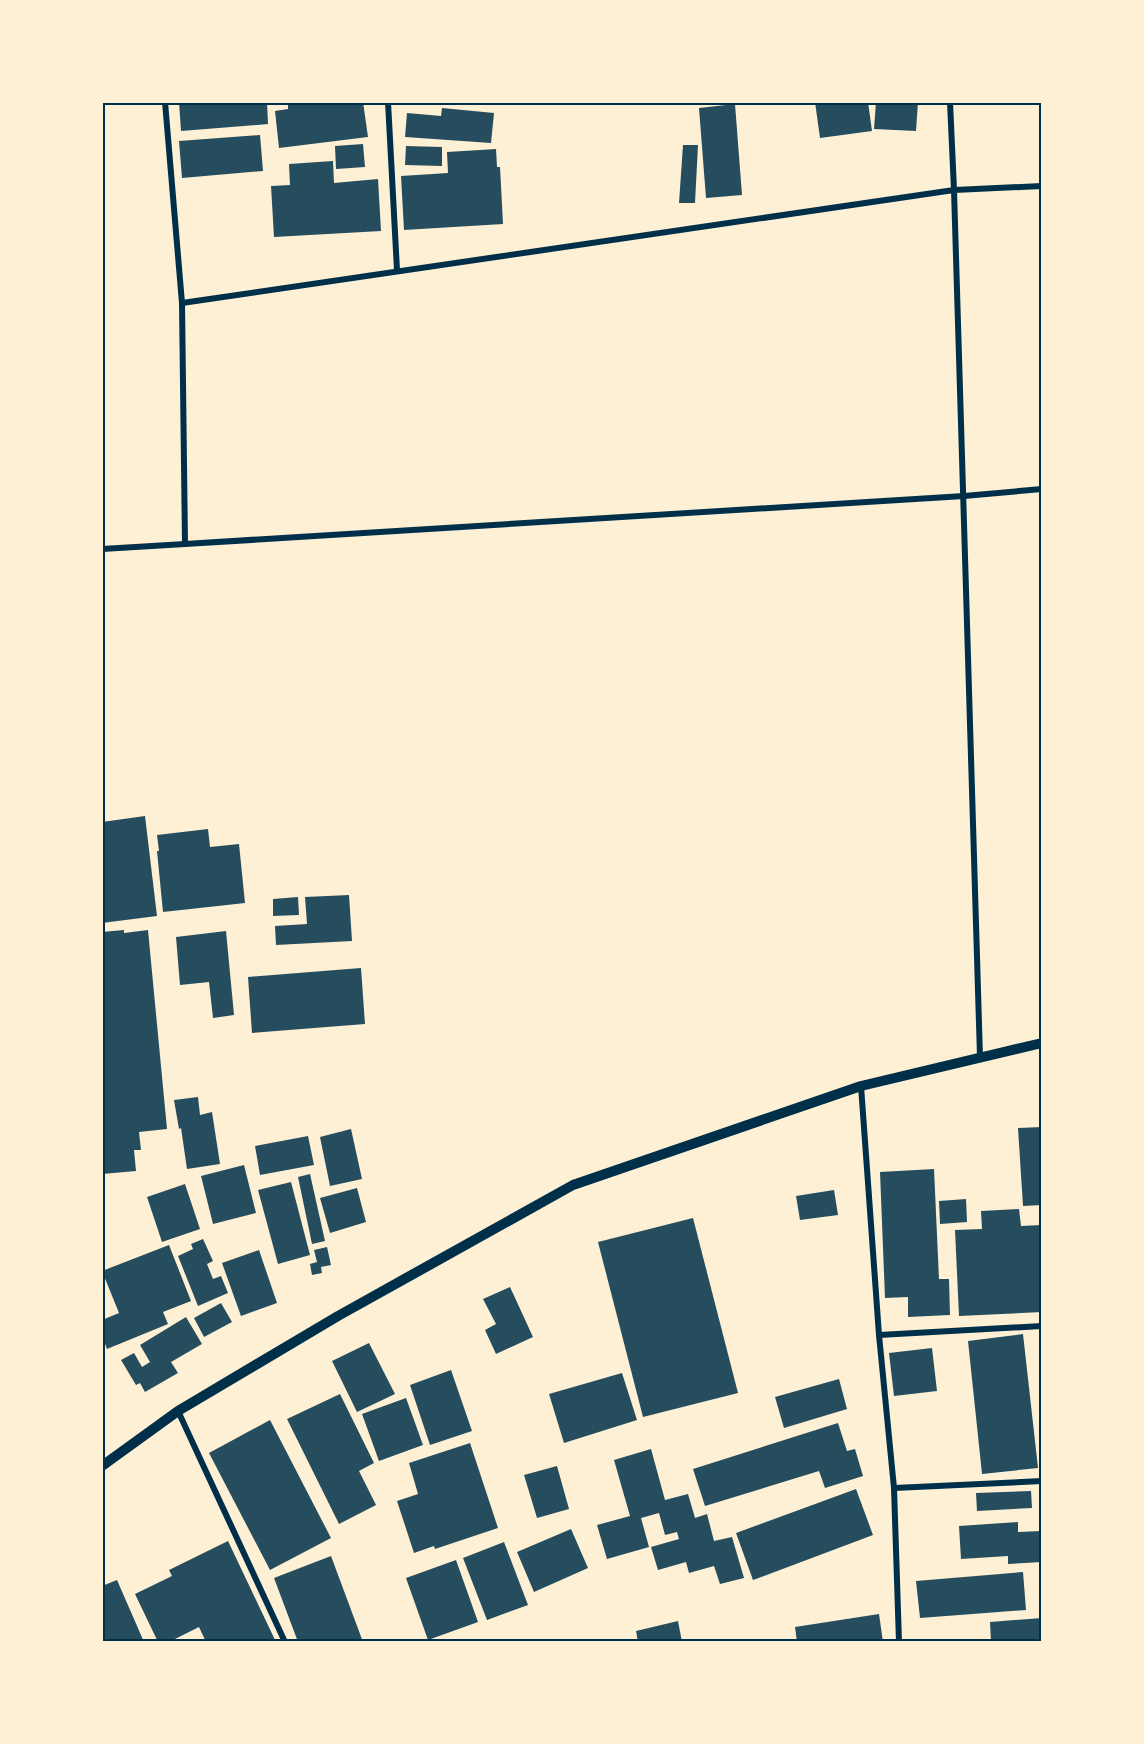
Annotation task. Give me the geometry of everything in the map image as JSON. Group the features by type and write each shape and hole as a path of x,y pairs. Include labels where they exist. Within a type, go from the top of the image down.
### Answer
{"street":[{"path":"165,102 182,303 185,544"},
{"path":"388,102 396,270"},
{"path":"950,102 980,1057"},
{"path":"182,303 954,190 1042,186"},
{"path":"102,549 964,496 1042,489"},
{"path":"102,1466 178,1410 338,1316 573,1185 861,1086 1042,1043"},
{"path":"861,1086 879,1335 894,1488 899,1642"},
{"path":"879,1335 1042,1326"},
{"path":"178,1410 285,1642"},
{"path":"894,1488 1042,1481"}],"building":[{"path":"179,102 267,102 268,124 181,131"},
{"path":"288,102 316,102 317,105 363,102 368,137 279,148 275,111 288,109"},
{"path":"510,102 527,102 526,105"},
{"path":"815,102 868,102 872,131 820,138"},
{"path":"876,102 918,102 916,131 874,129"},
{"path":"735,104 742,195 706,198 699,108"},
{"path":"442,108 494,113 491,143 405,137 407,113 441,116"},
{"path":"260,135 263,171 182,178 179,141"},
{"path":"363,144 365,167 336,169 335,146"},
{"path":"683,145 698,145 695,203 679,203"},
{"path":"406,146 442,147 442,166 405,165"},
{"path":"496,149 497,167 500,167 503,224 404,230 401,176 448,173 447,152"},
{"path":"333,161 334,183 378,179 381,231 274,237 271,186 290,185 289,164"},
{"path":"145,816 157,916 102,923 102,822"},
{"path":"208,829 210,847 239,844 245,903 163,912 157,835"},
{"path":"349,895 352,941 276,945 275,926 307,924 305,897"},
{"path":"298,897 299,915 273,916 273,899"},
{"path":"124,930 124,933 148,930 167,1129 139,1132 141,1150 134,1150 136,1171 102,1174 102,932"},
{"path":"226,931 234,1015 213,1018 209,982 180,985 176,937"},
{"path":"361,968 365,1024 252,1033 248,977"},
{"path":"198,1097 200,1115 212,1112 220,1164 187,1169 174,1100"},
{"path":"1042,1127 1042,1205 1023,1206 1018,1128"},
{"path":"351,1129 362,1179 330,1186 320,1137"},
{"path":"308,1136 314,1165 260,1175 255,1146"},
{"path":"244,1165 256,1213 213,1224 201,1176"},
{"path":"934,1169 939,1279 949,1279 950,1315 908,1317 908,1297 885,1298 880,1172"},
{"path":"310,1174 325,1241 312,1244 298,1177"},
{"path":"291,1182 310,1255 278,1264 258,1190"},
{"path":"185,1184 200,1229 162,1242 147,1197"},
{"path":"357,1188 366,1222 330,1233 320,1198"},
{"path":"834,1190 838,1215 800,1220 796,1196"},
{"path":"966,1199 967,1222 940,1224 939,1201"},
{"path":"1019,1209 1021,1226 1042,1225 1042,1312 959,1316 955,1230 982,1229 981,1211"},
{"path":"693,1218 738,1393 643,1417 598,1242"},
{"path":"203,1239 213,1261 207,1264 213,1279 221,1276 228,1293 198,1306 178,1256 193,1249 191,1244"},
{"path":"169,1245 191,1301 163,1312 168,1324 107,1349 102,1336 102,1320 119,1313 102,1271"},
{"path":"327,1247 331,1265 321,1267 322,1273 312,1275 310,1264 317,1262 314,1250"},
{"path":"259,1250 277,1303 241,1316 222,1263"},
{"path":"510,1287 533,1337 496,1354 485,1330 496,1324 483,1299"},
{"path":"221,1303 232,1322 204,1337 194,1318"},
{"path":"186,1317 202,1344 171,1362 178,1373 145,1392 140,1383 136,1385 121,1360 134,1353 142,1367 150,1362 140,1345"},
{"path":"1023,1334 1038,1468 982,1474 968,1341"},
{"path":"369,1343 395,1394 357,1412 332,1361"},
{"path":"932,1348 937,1391 894,1396 889,1353"},
{"path":"451,1370 472,1431 430,1445 410,1385"},
{"path":"622,1373 637,1420 564,1443 549,1394"},
{"path":"839,1379 847,1409 784,1428 775,1397"},
{"path":"340,1394 374,1463 359,1471 376,1505 339,1524 287,1419"},
{"path":"406,1398 423,1445 379,1461 362,1414"},
{"path":"270,1420 331,1538 270,1570 209,1453"},
{"path":"838,1423 847,1451 855,1449 863,1476 825,1488 819,1471 705,1506 693,1469"},
{"path":"470,1443 498,1528 435,1549 434,1546 414,1553 397,1501 418,1494 409,1463"},
{"path":"651,1449 665,1500 688,1494 695,1518 707,1514 714,1541 732,1537 744,1578 720,1584 714,1566 689,1573 686,1562 658,1570 651,1547 679,1539 677,1532 665,1535 659,1513 641,1518 649,1547 607,1559 597,1525 630,1516 614,1460"},
{"path":"557,1466 569,1509 537,1518 524,1475"},
{"path":"856,1489 873,1535 753,1580 736,1533"},
{"path":"1031,1491 1032,1508 977,1511 976,1493"},
{"path":"1018,1522 1018,1532 1042,1531 1042,1562 1008,1564 1008,1556 961,1559 959,1526"},
{"path":"571,1529 588,1568 534,1592 517,1552"},
{"path":"228,1541 276,1642 206,1642 199,1627 169,1642 158,1642 135,1594 172,1576 169,1570"},
{"path":"504,1542 528,1605 487,1620 463,1558"},
{"path":"331,1556 363,1642 298,1642 274,1578"},
{"path":"456,1560 478,1622 428,1640 406,1578"},
{"path":"1023,1572 1026,1610 920,1618 916,1581"},
{"path":"117,1580 144,1642 102,1642 102,1586"},
{"path":"879,1614 883,1642 797,1642 795,1627"},
{"path":"1042,1618 1042,1642 991,1642 990,1622"},
{"path":"678,1621 682,1642 638,1642 636,1631"}]}
